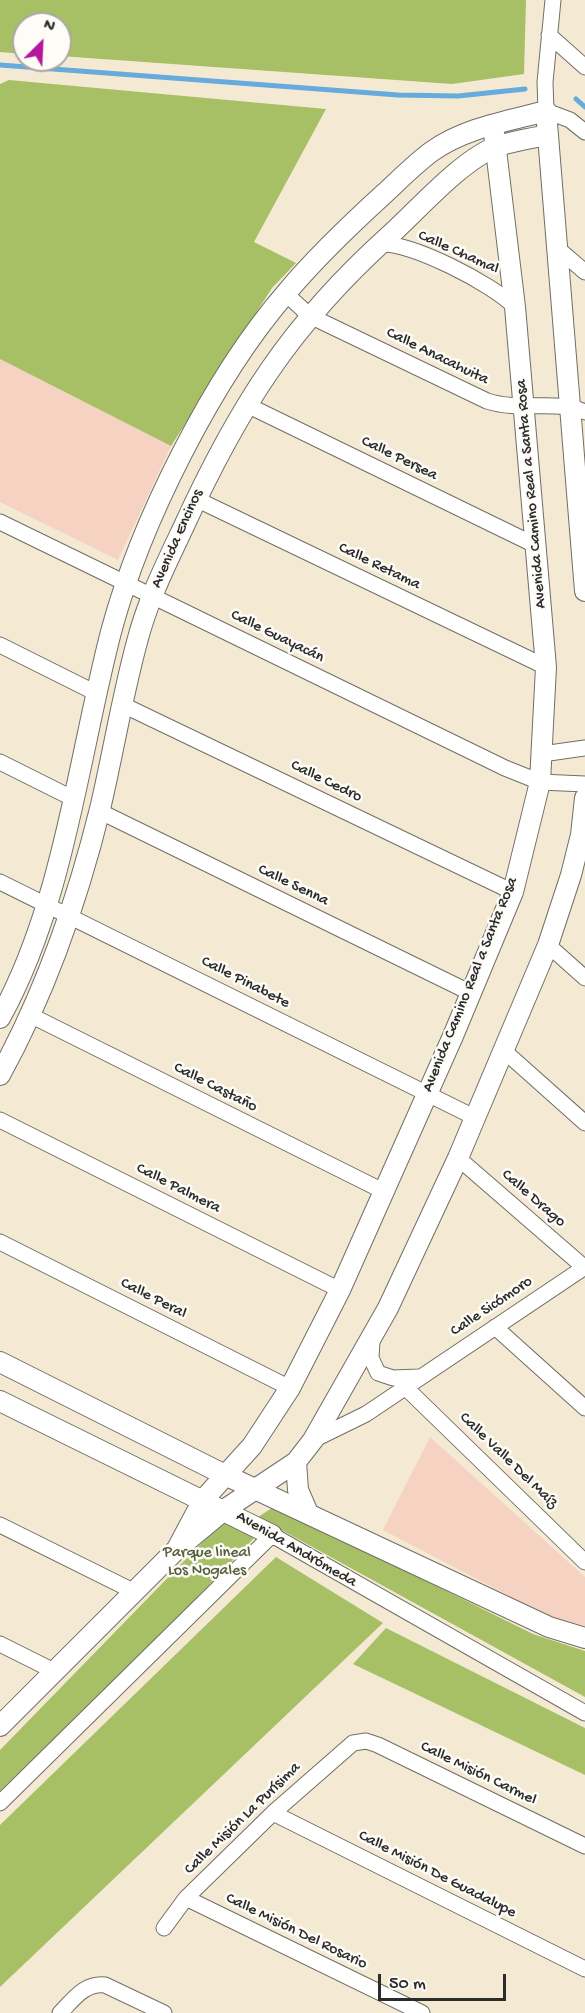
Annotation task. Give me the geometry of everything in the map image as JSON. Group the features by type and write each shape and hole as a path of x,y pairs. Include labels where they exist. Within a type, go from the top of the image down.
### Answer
{"street":[{"path":"553,0 545,82 546,111 557,248 578,409 585,591"},
{"path":"549,35 585,67"},
{"path":"546,111 570,120 585,132"},
{"name":"Avenida Encinos","path":"2,1007 46,903 74,799 111,633 127,584 146,532 186,446 226,378 285,294 329,245 432,151 470,132 546,111"},
{"path":"548,135 570,120"},
{"name":"Avenida Camino Real a Santa Rosa","path":"177,1549 203,1500 252,1446 290,1388 340,1290 385,1192 513,892 540,782 546,668 515,307 493,125"},
{"name":"Avenida Encinos","path":"0,1074 48,978 70,915 99,811 137,641 153,596 196,499 245,404 310,315 349,272 466,165 496,147 548,135"},
{"name":"Calle Chamal","path":"379,244 409,249 455,269 494,288 515,307"},
{"path":"557,248 585,272"},
{"name":"Calle Anacahuita","path":"285,294 310,315 487,401 524,408 578,409"},
{"name":"Calle Persea","path":"245,404 537,546"},
{"name":"Calle Retama","path":"196,499 546,668"},
{"name":"Calle Guayacán","path":"0,522 505,768 540,782 585,784"},
{"path":"0,645 98,694"},
{"name":"Calle Cedro","path":"123,705 513,892"},
{"path":"542,754 585,748"},
{"path":"0,762 74,799"},
{"path":"0,1726 177,1549 224,1510 259,1489 296,1462 314,1440 372,1339 458,1158 502,1049 548,945 583,836 585,798"},
{"name":"Calle Senna","path":"99,811 471,993"},
{"name":"Calle Pinabete","path":"0,882 474,1117"},
{"path":"548,945 585,978"},
{"name":"Calle Castaño","path":"30,1015 385,1192"},
{"path":"502,1049 585,1123"},
{"name":"Calle Palmera","path":"0,1120 340,1290"},
{"name":"Calle Drago","path":"458,1158 585,1268"},
{"name":"Calle Peral","path":"0,1242 290,1388"},
{"name":"Calle Sicómoro","path":"314,1440 366,1414 585,1268"},
{"path":"495,1327 585,1408"},
{"path":"372,1339 371,1358 378,1373 393,1378 419,1377"},
{"name":"Avenida Andrómeda","path":"0,1362 225,1474 549,1627 585,1638"},
{"name":"Calle Valle Del Maíz","path":"405,1387 585,1562"},
{"name":"Avenida Andrómeda","path":"0,1401 272,1535 585,1713"},
{"path":"296,1462 297,1490 308,1513"},
{"path":"0,1525 135,1592"},
{"path":"0,1803 272,1535"},
{"path":"0,1644 56,1672"},
{"name":"Calle Misión Carmel","path":"353,1743 366,1741 378,1745 585,1846"},
{"name":"Calle Misión La Purísima","path":"164,1928 186,1898 273,1814 353,1743"},
{"name":"Calle Misión De Guadalupe","path":"273,1814 585,1969"},
{"name":"Calle Misión Del Rosario","path":"186,1898 422,2013"},
{"path":"60,2013 86,1986 95,1984 105,1985 164,2013"}],"shaded area":[{"path":"0,359 171,446 118,560 0,502"},
{"path":"430,1437 585,1577 585,1626 561,1623 383,1530"}],"green space":[{"path":"0,0 526,0 524,74 452,84 72,57 72,12 12,12 12,53 0,52"},
{"path":"9,80 326,109 254,242 296,263 272,288 171,446 0,359 0,84"},
{"name":"Parque lineal Los Nogales","path":"275,1506 533,1634 585,1651 585,1697 258,1517"},
{"name":"Parque lineal Los Nogales","path":"224,1520 256,1536 175,1621 0,1791 0,1750"},
{"path":"276,1557 383,1623 0,1987 0,1825"},
{"path":"386,1628 585,1728 585,1775 353,1664"}],"waterway":[{"path":"0,65 398,95 458,96 525,89"},
{"path":"576,99 585,107"}]}
